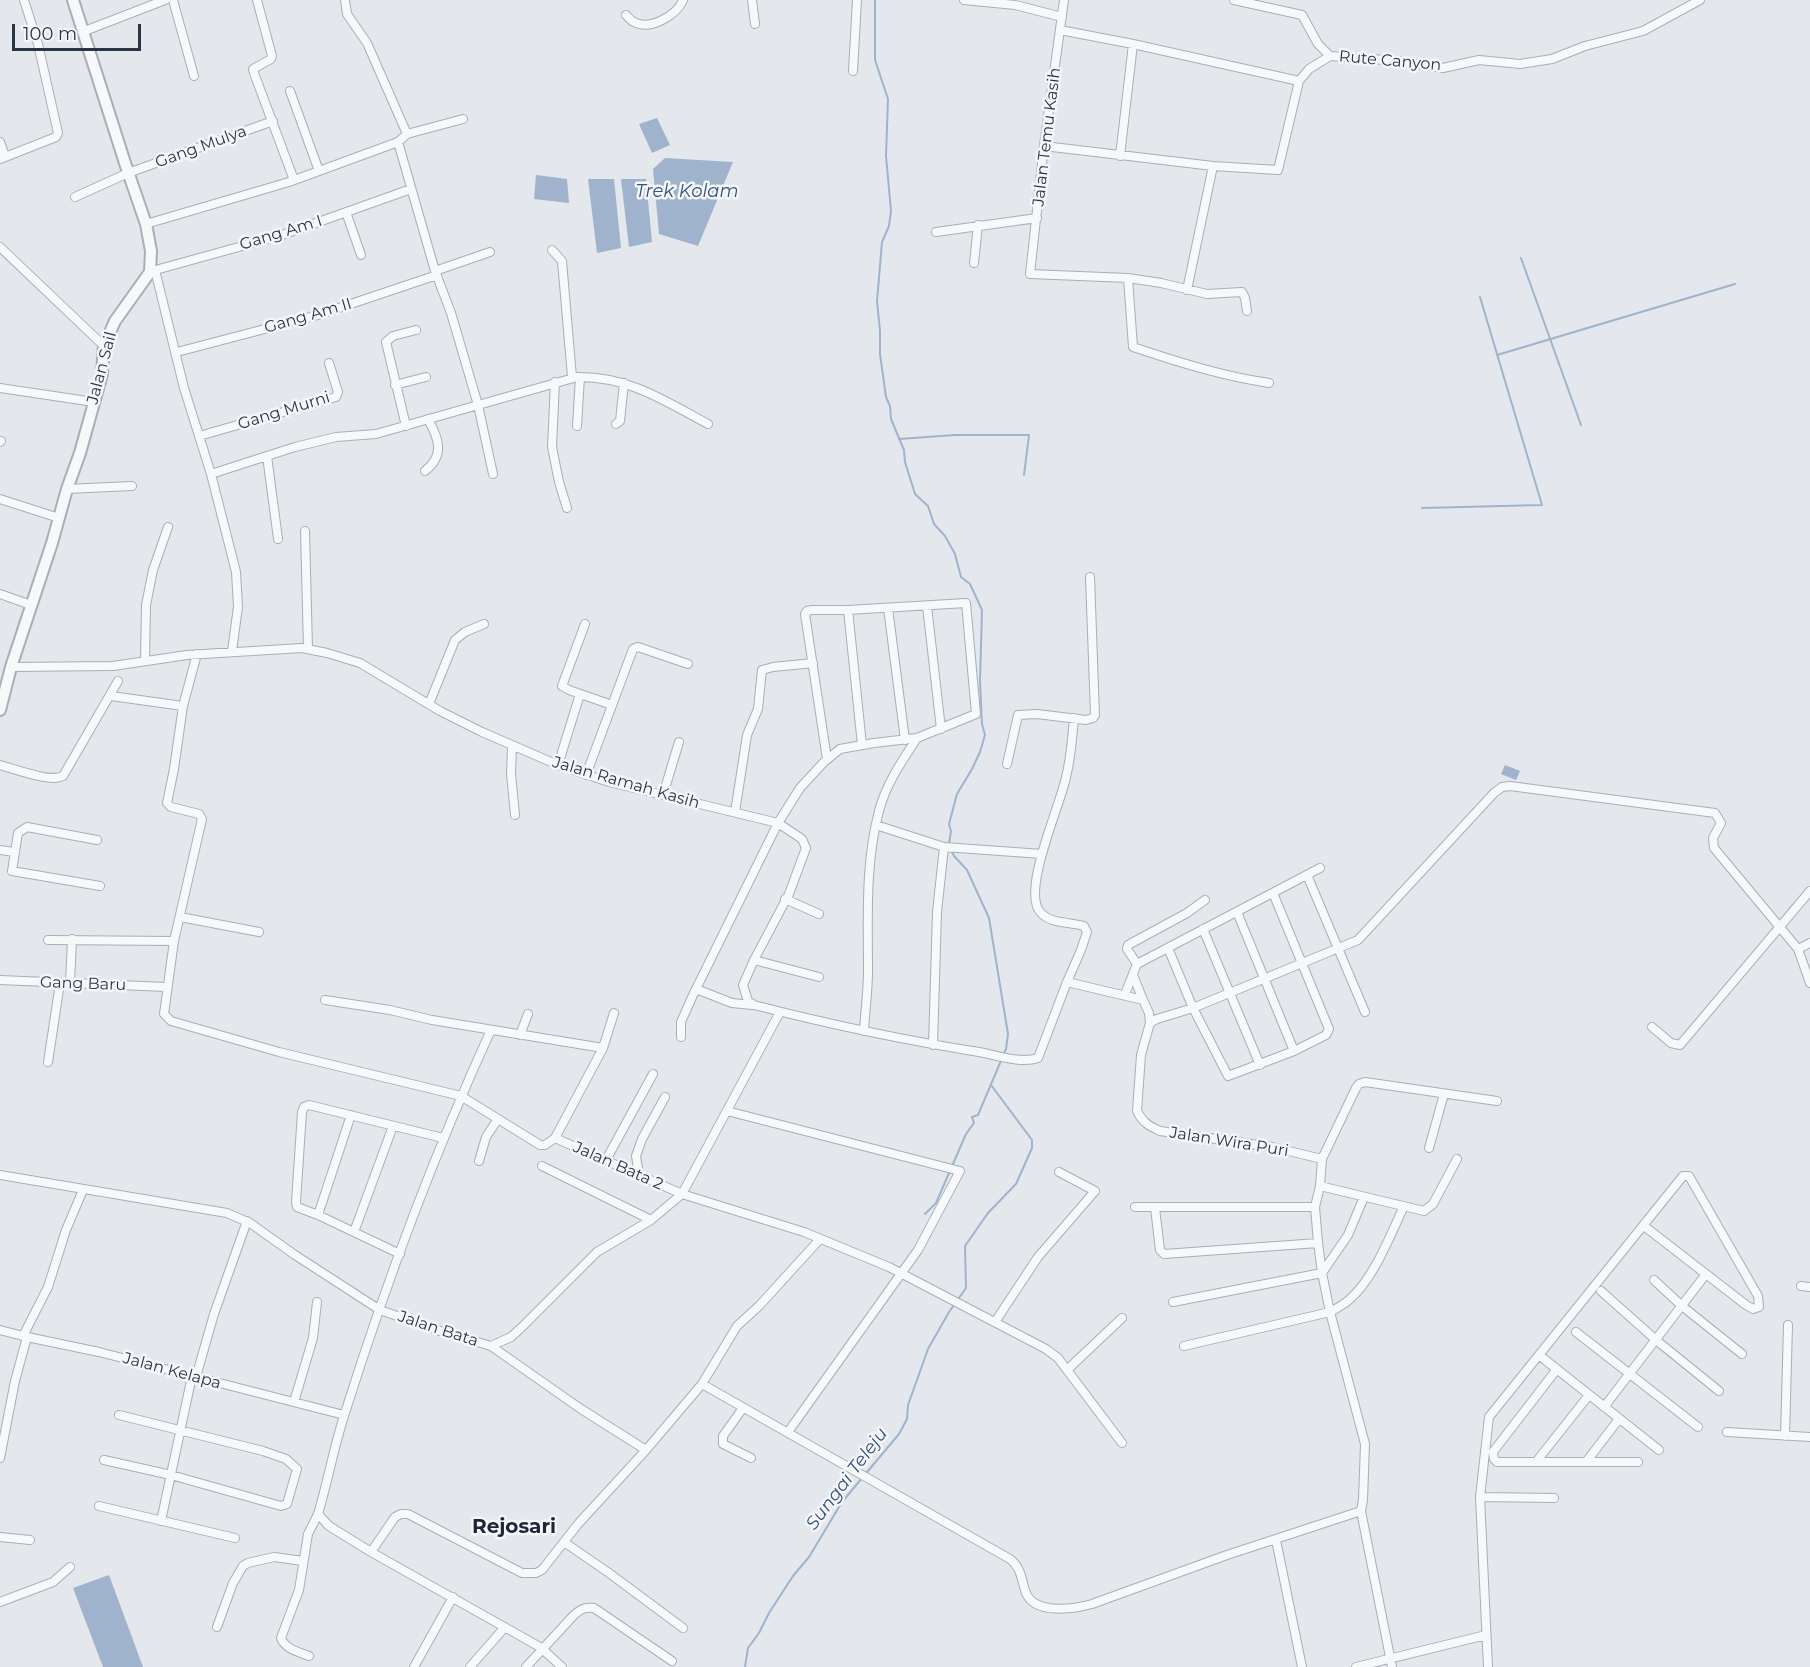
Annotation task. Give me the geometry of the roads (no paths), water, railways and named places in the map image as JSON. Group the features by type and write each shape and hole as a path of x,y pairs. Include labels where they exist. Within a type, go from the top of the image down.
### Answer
{"street":[{"path":"0,142 3,158 56,137 58,133 38,44 24,0"},
{"path":"73,0 146,224 153,271 177,352 184,388 212,474 236,572 238,607 232,651"},
{"path":"82,32 165,0"},
{"path":"173,0 194,76"},
{"path":"257,0 272,56 271,59 253,69 294,180"},
{"path":"345,0 347,14 367,43 407,134"},
{"path":"626,15 634,22 653,24 669,17 683,0"},
{"path":"752,0 755,24"},
{"path":"853,71 857,0"},
{"path":"964,0 1015,5 1062,16"},
{"name":"Jalan Temu Kasih","path":"1064,0 1044,146 1030,274 1128,279"},
{"name":"Rute Canyon","path":"1233,0 1302,15 1318,44 1330,56 1398,61 1443,68 1479,60 1520,64 1552,59 1585,46 1643,31 1700,0"},
{"path":"1060,30 1299,81"},
{"path":"1120,156 1133,44"},
{"path":"1044,146 1213,166 1278,170 1299,81 1309,69 1330,56"},
{"path":"290,91 319,171"},
{"path":"146,224 294,180 398,142 407,134 463,119"},
{"name":"Gang Mulya","path":"75,197 128,173 273,121"},
{"path":"398,142 478,405 493,474"},
{"path":"1187,290 1213,166"},
{"name":"Gang Am I","path":"153,271 282,235 411,189"},
{"path":"346,212 361,255"},
{"path":"936,232 1037,218"},
{"path":"974,263 978,225"},
{"path":"0,247 104,346"},
{"path":"552,250 562,261 576,377 577,426"},
{"name":"Gang Am II","path":"177,352 318,315 490,252"},
{"name":"Jalan Sail","path":"0,710 2,692 80,453 102,374 104,346 115,321 153,271"},
{"path":"1247,311 1242,291 1207,294 1161,283 1128,279 1133,346 1192,367 1269,383"},
{"path":"405,426 386,342 393,336 416,330"},
{"name":"Gang Murni","path":"199,436 336,397 338,392 329,363"},
{"path":"212,474 336,437 376,434 576,377 594,376 638,387 708,424"},
{"path":"395,385 426,377"},
{"path":"555,382 552,447 567,508"},
{"path":"616,424 621,421 624,383"},
{"path":"0,388 93,402"},
{"path":"425,471 437,459 439,451 434,429 428,419"},
{"path":"267,456 278,539"},
{"path":"67,489 132,486"},
{"path":"0,499 59,518"},
{"path":"145,661 146,605 153,570 168,527"},
{"path":"305,531 308,649"},
{"path":"1007,764 1018,715 1037,714 1091,719 1095,715 1090,577"},
{"path":"0,594 31,605"},
{"path":"681,1036 681,1022 696,989 777,823 800,788 827,759 840,749 917,738 976,714 966,603 807,611 806,619 827,759"},
{"path":"927,606 941,729"},
{"path":"888,608 905,740"},
{"path":"848,610 862,745"},
{"path":"429,704 454,640 465,632 484,624"},
{"path":"585,624 561,683 563,688 612,705"},
{"path":"586,775 634,648 638,647 688,664"},
{"name":"Jalan Ramah Kasih","path":"11,667 113,666 197,654 308,649 360,663 429,704 512,746 558,765 586,775 777,823 802,839 806,848 785,899 743,985 748,1001 754,1005"},
{"path":"111,696 183,706 197,654"},
{"path":"735,812 747,735 758,709 762,670 813,663"},
{"path":"0,765 48,778 63,776 118,681"},
{"path":"558,765 580,694"},
{"name":"Jalan Bata 2","path":"183,706 167,802 171,807 199,814 202,819 174,941 166,987 164,1014 171,1021 279,1052 461,1096 540,1145 545,1145 555,1138 682,1194 820,1239 900,1273 1046,1349 1058,1358 1122,1443"},
{"path":"696,989 732,1003 754,1005 933,1045 1016,1058 1038,1058 1087,932 1084,926 1073,922 1056,921 1040,913 1034,899 1042,854 1066,778 1074,718"},
{"path":"864,1031 868,973 867,904 876,825 880,809 896,771 917,738"},
{"path":"663,795 680,742"},
{"path":"512,746 511,774 514,815"},
{"path":"1133,975 1149,1013 1150,1023 1193,1008 1358,940 1494,793 1502,787 1510,786 1715,813 1721,823 1713,838 1714,848 1798,949 1810,983"},
{"path":"876,825 945,847 1042,854"},
{"path":"97,840 27,827 18,833 12,871 100,886"},
{"path":"933,1045 937,912 945,847"},
{"path":"0,850 15,852"},
{"path":"1125,994 1137,964 1320,868"},
{"path":"1307,875 1365,1012"},
{"path":"1652,1027 1671,1043 1680,1045 1810,891"},
{"path":"1168,948 1193,1008 1228,1076 1294,1051 1326,1035 1329,1029 1273,893"},
{"path":"785,899 819,914"},
{"path":"1137,964 1127,949 1128,945 1187,913 1205,900"},
{"path":"1237,912 1294,1051"},
{"path":"180,917 260,932"},
{"path":"1203,929 1260,1065"},
{"path":"70,983 72,939"},
{"path":"48,940 174,941"},
{"path":"1798,949 1810,943"},
{"path":"754,960 819,977"},
{"name":"Gang Baru","path":"0,980 166,987"},
{"path":"1067,982 1143,1000"},
{"path":"48,1062 60,983"},
{"path":"325,1000 603,1048"},
{"name":"Jalan Bata","path":"0,1175 227,1214 247,1221 380,1310 491,1346 511,1337 597,1252 651,1220 682,1194 780,1012"},
{"path":"555,1138 603,1048 614,1013"},
{"path":"520,1035 528,1014"},
{"name":"Jalan Wira Puri","path":"1150,1023 1141,1055 1137,1111 1141,1119 1149,1126 1160,1131 1272,1147 1322,1160"},
{"path":"309,1656 290,1648 282,1642 281,1638 299,1590 308,1534 318,1515 344,1415 400,1254 443,1138 491,1030"},
{"path":"606,1160 653,1074"},
{"path":"1392,1667 1361,1511 1365,1444 1345,1373 1322,1273 1315,1207 1320,1186 1322,1160 1359,1084 1365,1082 1497,1101"},
{"path":"1429,1148 1444,1094"},
{"path":"639,1175 636,1156 642,1139 665,1097"},
{"path":"400,1254 318,1215 297,1208 302,1112 304,1107 309,1105 443,1138"},
{"path":"727,1111 958,1169 960,1172 918,1250 788,1432"},
{"path":"318,1215 351,1115"},
{"path":"479,1161 486,1137 498,1119"},
{"path":"354,1233 393,1126"},
{"path":"1320,1186 1424,1211 1433,1204 1457,1159"},
{"path":"542,1166 651,1220"},
{"path":"994,1322 1038,1257 1095,1191 1059,1172"},
{"path":"1488,1667 1480,1497 1489,1417 1683,1176 1689,1176 1758,1296 1759,1307 1754,1309 1746,1305 1644,1226"},
{"path":"0,1458 25,1337 48,1287 66,1230 83,1190"},
{"path":"1173,1302 1322,1273 1348,1235 1364,1197"},
{"path":"1184,1346 1330,1312 1350,1299 1365,1279 1382,1253 1404,1206"},
{"path":"1135,1208 1315,1207"},
{"path":"1155,1208 1160,1250 1164,1254 1318,1243"},
{"path":"161,1521 194,1377 247,1221"},
{"path":"371,1552 395,1517 408,1514 522,1573 536,1573 542,1570 578,1524 646,1450 702,1384 737,1326 759,1306 820,1239"},
{"path":"1604,1407 1706,1274"},
{"path":"1654,1280 1682,1306 1742,1354"},
{"path":"1601,1291 1656,1340 1719,1391"},
{"path":"294,1402 313,1338 317,1302"},
{"path":"1067,1370 1122,1318"},
{"path":"1785,1436 1788,1325"},
{"name":"Jalan Kelapa","path":"0,1330 99,1352 344,1415"},
{"path":"1576,1332 1698,1427"},
{"path":"491,1346 581,1409 646,1450"},
{"path":"1539,1355 1659,1450"},
{"path":"1557,1369 1493,1452 1494,1459 1497,1462 1638,1462"},
{"path":"702,1384 1016,1563 1028,1597 1032,1602 1042,1606 1079,1607 1092,1604 1210,1561 1361,1511"},
{"path":"1536,1462 1589,1395"},
{"path":"743,1408 723,1436 723,1444 751,1458"},
{"path":"104,1460 171,1475 281,1506 287,1504 296,1477 297,1469 293,1464 275,1455 119,1415"},
{"path":"1586,1462 1619,1419"},
{"path":"1727,1432 1810,1437"},
{"path":"1480,1497 1554,1498"},
{"path":"99,1506 235,1538"},
{"path":"318,1515 329,1526 371,1552 543,1649 562,1667"},
{"path":"0,1537 30,1540"},
{"path":"1276,1540 1302,1667"},
{"path":"564,1542 683,1628"},
{"path":"217,1628 233,1583 243,1566 274,1557 303,1562"},
{"path":"0,1602 53,1581 70,1568"},
{"path":"414,1667 453,1597"},
{"path":"526,1667 580,1610 587,1607 594,1608 672,1661"},
{"path":"470,1667 505,1627"},
{"path":"1356,1667 1486,1635"}],"water":[{"path":"657,118 670,145 652,153 639,124"},
{"name":"Trek Kolam","path":"665,158 733,162 698,246 659,234 653,169"},
{"path":"536,175 567,179 569,203 534,199"},
{"path":"588,179 614,179 621,248 597,253"},
{"path":"621,179 646,179 652,242 629,247"},
{"path":"1505,765 1520,771 1516,780 1501,774"},
{"path":"109,1575 143,1667 103,1667 73,1588"}],"waterway":[{"name":"Sungai Teleju","path":"875,0 875,60 888,99 886,156 891,211 889,226 882,242 877,301 880,354 886,397 890,406 891,419 904,450 905,462 915,494 928,506 934,524 945,536 955,554 961,577 970,584 982,610 980,682 982,724 985,735 972,769 957,794 949,824 951,831 949,844"},
{"path":"1521,258 1581,425"},
{"path":"1497,355 1735,284"},
{"path":"1422,508 1542,505 1480,297"},
{"path":"899,439 955,435 1029,435 1024,475"},
{"name":"Sungai Teleju","path":"925,1214 936,1203 966,1134 974,1123 972,1117 978,1115 1006,1049 1008,1034 989,918 967,870 951,850"},
{"name":"Sungai Teleju","path":"745,1667 748,1648 793,1576 809,1557 842,1502 899,1434 907,1419 908,1405 928,1349 966,1288 965,1246 988,1213 1016,1184 1032,1148 1032,1140 991,1085"}],"district":[{"name":"Rejosari","path":"514,1527"}]}
